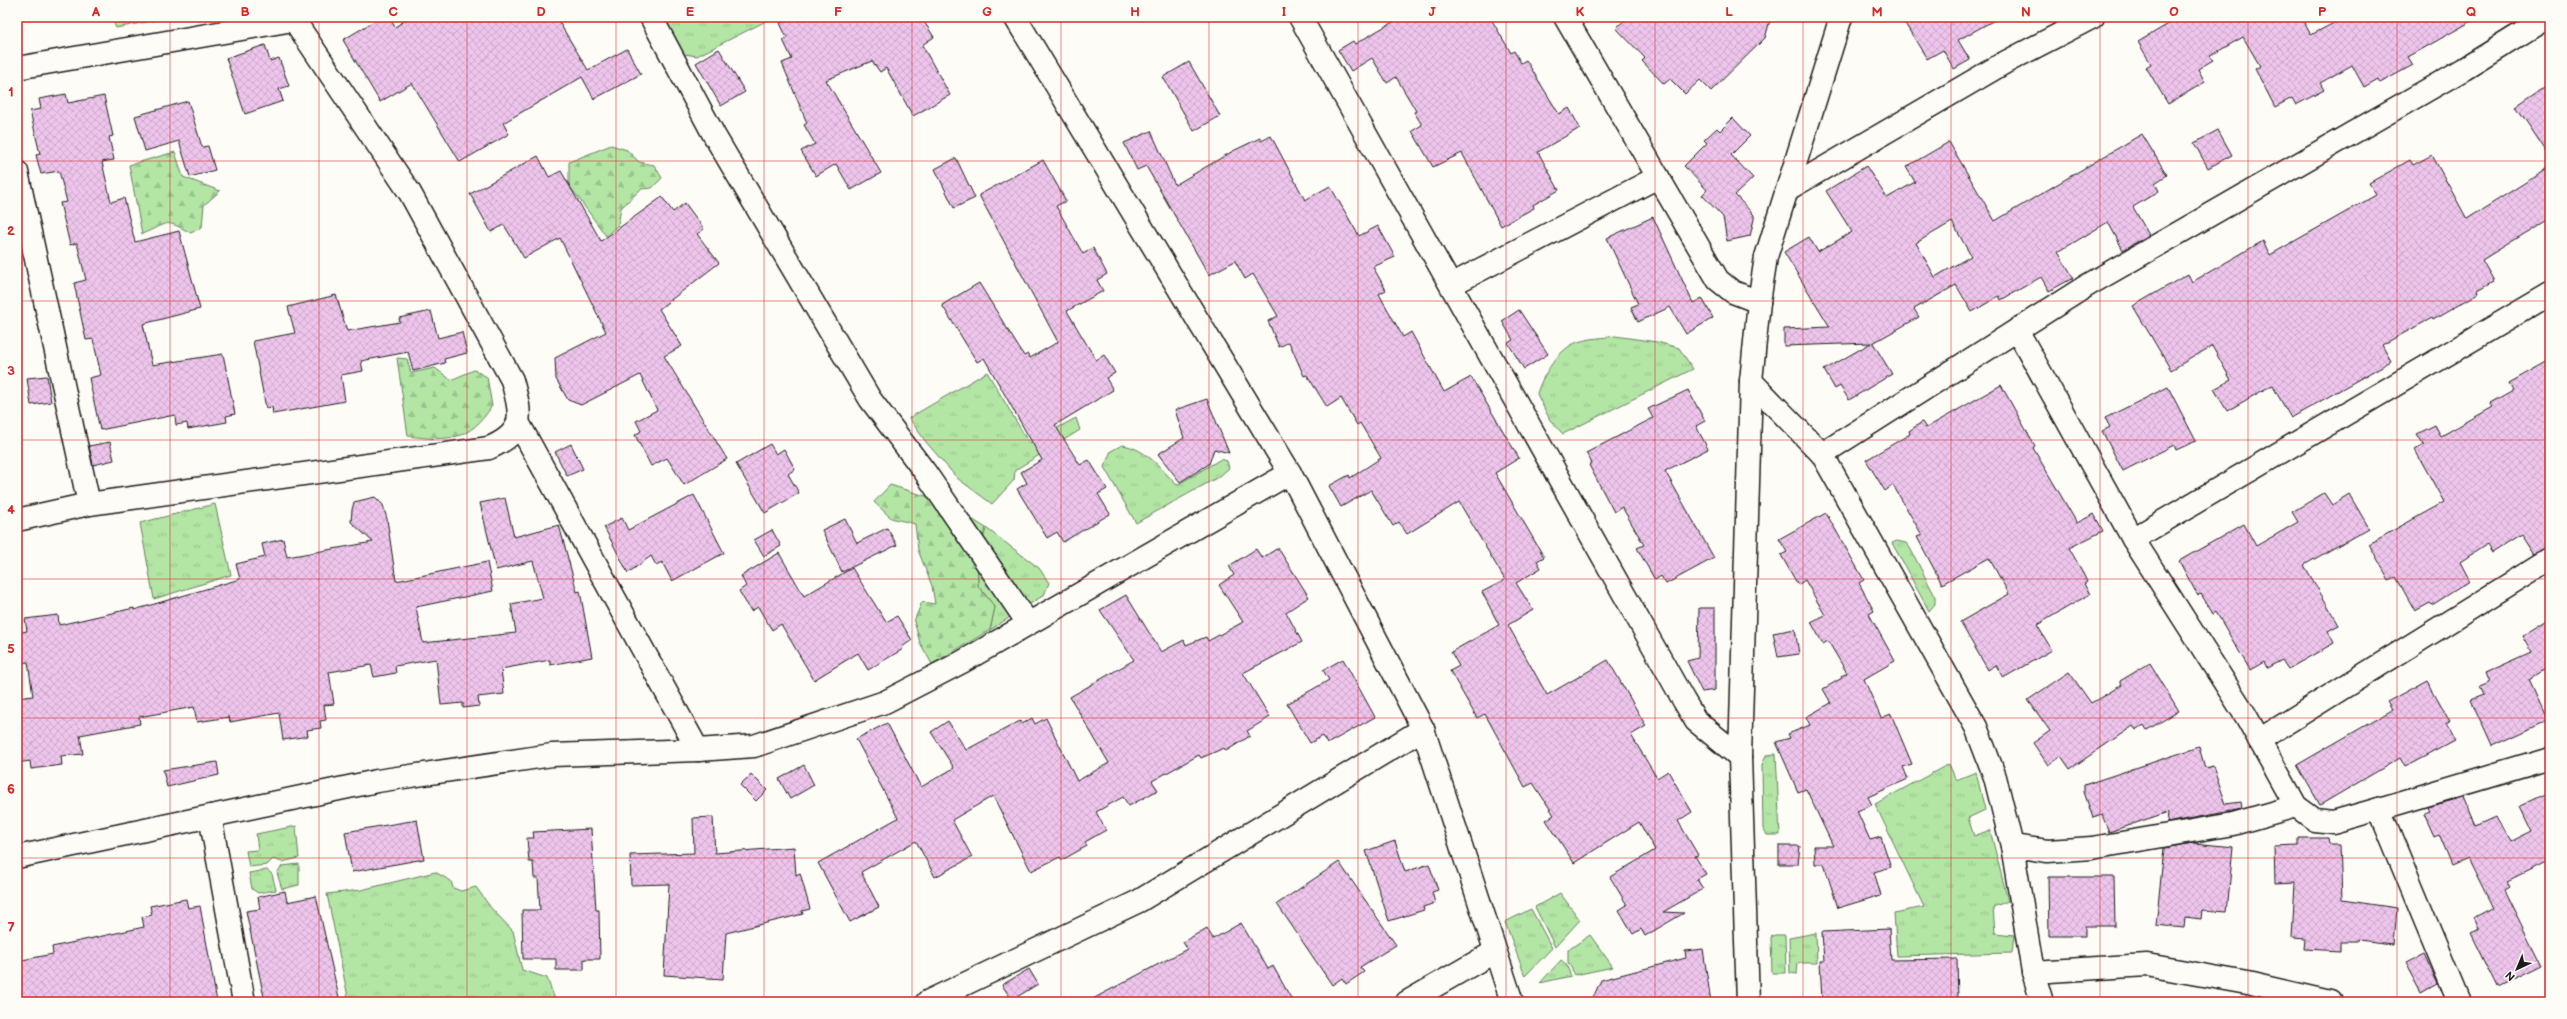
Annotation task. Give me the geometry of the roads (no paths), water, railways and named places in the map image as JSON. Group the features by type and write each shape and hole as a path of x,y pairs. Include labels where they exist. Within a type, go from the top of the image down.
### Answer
{"street":[{"path":"651,17 714,135 870,399 925,472 1028,623"},
{"path":"1015,17 1290,474 1423,729 1494,952 1512,1002"},
{"path":"1300,17 1692,714 1708,732 1740,757"},
{"path":"1565,17 1718,280 1733,292 1759,302"},
{"path":"1748,1002 1740,757 1751,381 1759,302 1766,257 1841,17"},
{"path":"1788,190 2004,63 2093,17"},
{"path":"1822,454 2088,285 2464,69 2548,17"},
{"path":"17,68 293,18 410,194 512,380 519,404 519,424 698,750"},
{"path":"17,172 89,504"},
{"path":"1450,285 1658,177"},
{"path":"2133,539 2550,294"},
{"path":"2017,330 2133,539 2260,740 2296,806 2315,820 2333,822 2550,758"},
{"path":"1751,381 1822,454 1976,727 1995,777 2012,846 2033,972 2042,1002"},
{"path":"17,520 89,504 489,448 506,441 519,424"},
{"path":"17,857 377,781 552,756 698,750 754,746 886,702 962,662 1290,474"},
{"path":"2260,740 2550,559"},
{"path":"927,1002 1139,901 1423,729"},
{"path":"2012,846 2048,851 2092,848 2233,824 2296,806"},
{"path":"2379,809 2459,1002"},
{"path":"210,816 244,1002"},
{"path":"1407,1002 1494,952"},
{"path":"2033,972 2147,965 2218,977 2330,1002"}]}
